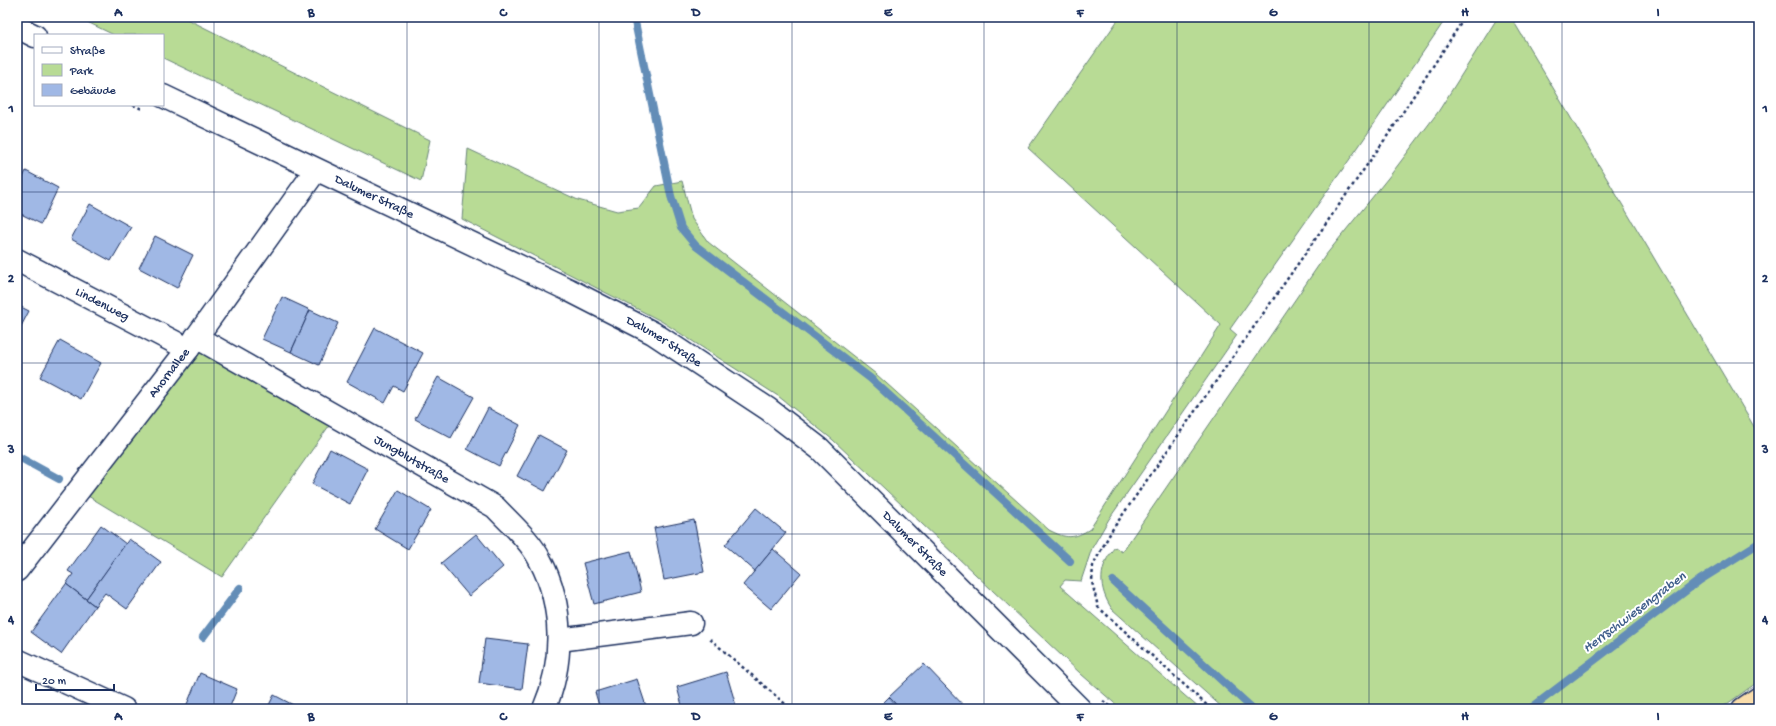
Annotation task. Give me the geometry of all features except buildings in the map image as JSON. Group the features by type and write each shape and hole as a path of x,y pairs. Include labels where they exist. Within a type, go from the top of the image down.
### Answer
{"highway":[{"path":"1743,709 1759,698"}],"street":[{"path":"17,27 34,36"},
{"name":"Dalumer Straße","path":"164,96 568,290 653,333 768,409 820,449 1080,709"},
{"name":"Ahornallee","path":"17,570 192,343 316,170"},
{"name":"Lindenweg","path":"17,260 192,343"},
{"name":"Jungblutstraße","path":"192,343 495,507 523,536 540,560 553,596 559,640 556,666 544,709"},
{"path":"559,640 691,623"},
{"path":"17,660 124,709"}],"path":[{"path":"1210,709 1098,607 1092,582 1093,565 1112,530 1390,132 1465,17"},
{"path":"135,106 147,112"},
{"path":"691,623 791,709"}],"green space":[{"path":"77,17 183,17 430,140 421,181 164,58 164,34 112,34"},
{"path":"1120,17 1447,17 1359,146 1230,329 1237,335 1109,519 1092,548 1081,581 1065,580 1060,586 1200,709 1121,709 1081,674 833,440 778,396 661,321 462,219 468,149 578,200 617,211 639,208 656,186 682,181 692,219 708,242 876,374 1049,530 1060,535 1070,537 1079,535 1090,529 1221,325 1028,148"},
{"path":"1498,17 1511,17 1759,435 1759,681 1720,709 1224,709 1112,609 1107,601 1102,585 1105,562 1115,547 1122,552 1325,256 1392,173 1438,112"},
{"path":"207,343 336,416 222,577 88,496"}],"waterway":[{"path":"634,17 671,196 681,228 696,246 870,378 1070,561"},
{"path":"17,456 59,479"},
{"name":"Herrschwiesengraben","path":"1530,709 1700,580 1759,543"},
{"path":"1113,581 1253,709"},
{"path":"203,637 240,588"}]}
